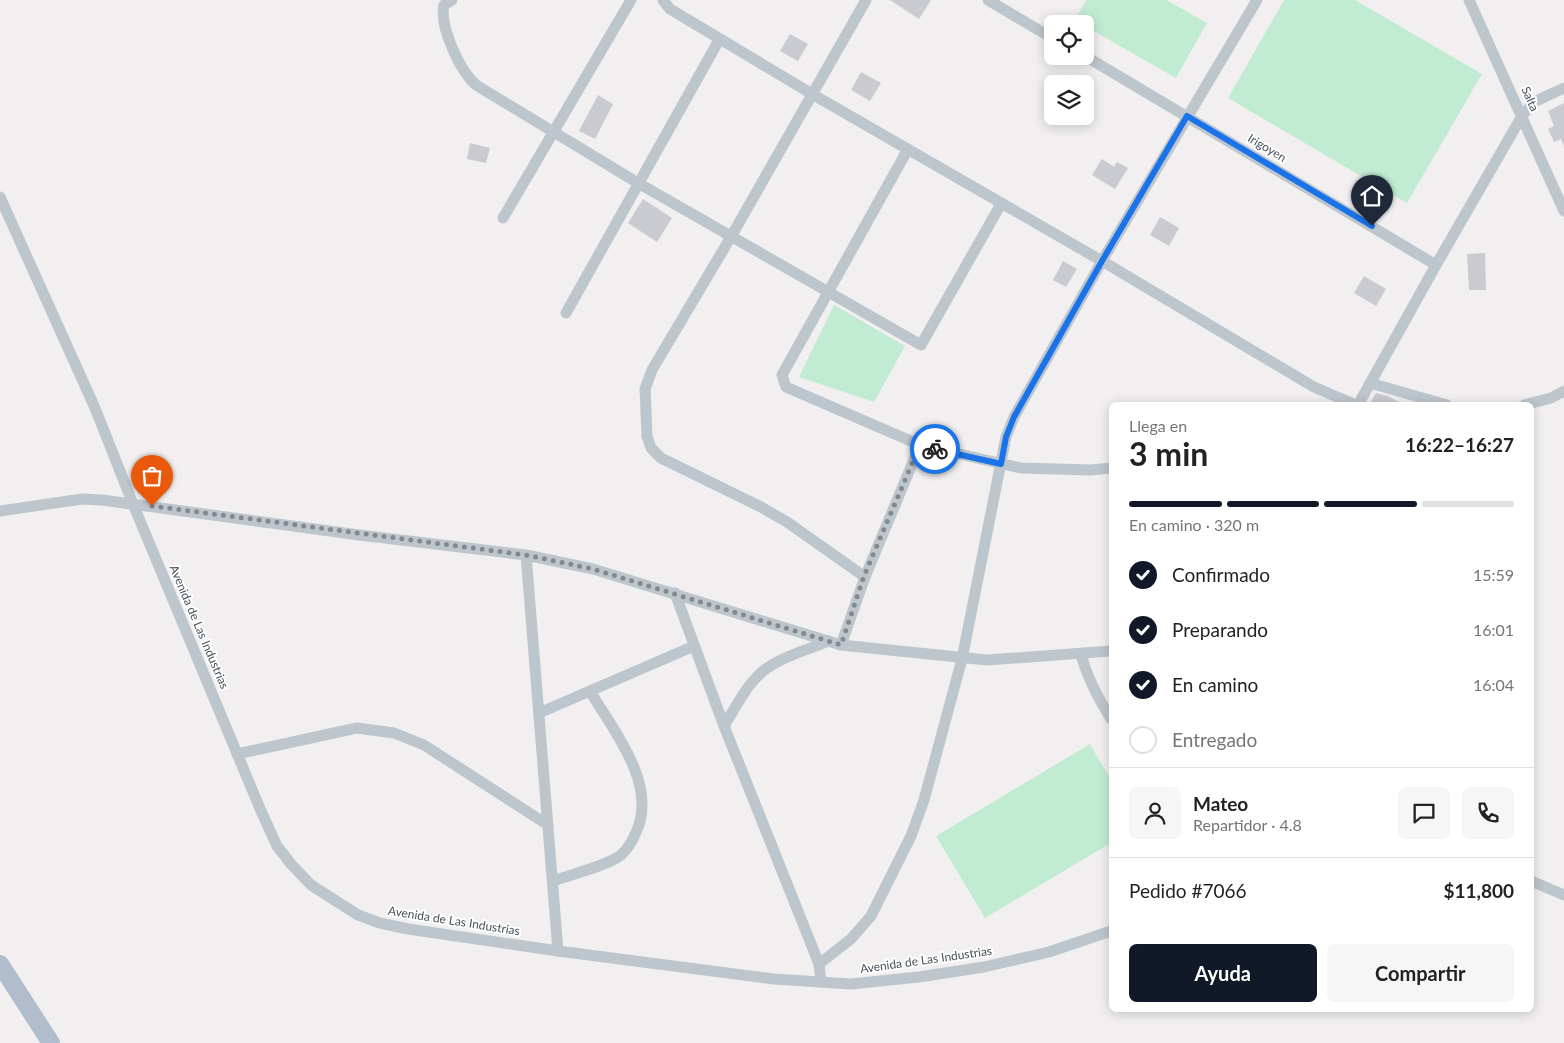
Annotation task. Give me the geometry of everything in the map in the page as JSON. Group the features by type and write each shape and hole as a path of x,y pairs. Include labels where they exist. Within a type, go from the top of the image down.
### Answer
{"main road":[{"path":"0,964 51,1043"}],"street":[{"path":"452,0 444,5 442,15 460,64 468,78 476,85 638,182 920,345 1001,204"},
{"path":"503,218 631,0"},
{"path":"663,0 670,9 719,40 1102,261 1314,387 1350,402"},
{"path":"864,576 787,522 761,507 662,458 651,448 647,436 645,389 652,370 732,235 866,0"},
{"path":"988,0 1044,33"},
{"path":"819,964 851,939 871,916 898,864 924,800 962,659 1006,437 1014,417 1102,261 1257,0"},
{"name":"Salta","path":"1469,0 1564,211"},
{"path":"566,313 719,40"},
{"name":"Irigoyen","path":"1094,61 1436,264"},
{"path":"1359,402 1522,116 1534,102 1564,88"},
{"path":"908,149 782,375 786,387 920,445 1021,468 1091,470 1109,468"},
{"name":"Avenida de Las Industrias","path":"0,197 95,408 133,504 277,846 311,885 358,915 380,923 408,929 774,980 851,984 919,977 984,967 1048,952 1109,931"},
{"path":"1370,383 1436,402"},
{"path":"1534,402 1552,398 1564,391"},
{"path":"841,645 864,576 920,445"},
{"path":"0,510 82,499 526,555 593,569 841,645 986,660 1109,651"},
{"path":"526,555 558,951"},
{"path":"675,593 724,726 819,964 821,982"},
{"path":"724,726 742,697 763,672 779,661 829,641"},
{"path":"539,713 694,646"},
{"path":"1080,654 1095,693 1109,716"},
{"path":"553,881 620,856 632,844 642,819 641,784 632,761 590,691"},
{"path":"237,754 357,728 394,733 424,745 548,825"},
{"path":"1534,882 1564,895"}],"green space":[{"path":"1086,0 1166,0 1207,23 1176,78 1094,31 1094,15 1078,15"},
{"path":"1284,0 1355,0 1482,74 1407,203 1228,98"},
{"path":"834,305 905,346 874,402 799,377"},
{"path":"1090,744 1109,777 1109,844 985,918 936,836"}],"building":[{"path":"890,0 931,0 919,19"},
{"path":"790,34 808,44 798,61 780,51"},
{"path":"861,72 881,83 870,101 851,90"},
{"path":"598,95 613,104 595,139 579,131"},
{"path":"1564,103 1564,146 1561,139 1554,142 1548,129 1554,126 1548,111"},
{"path":"470,143 490,148 486,163 467,159"},
{"path":"1102,159 1114,167 1117,162 1128,168 1115,189 1092,175"},
{"path":"643,199 672,218 657,242 628,223"},
{"path":"1160,217 1179,228 1169,246 1150,235"},
{"path":"1485,253 1486,290 1469,290 1467,254"},
{"path":"1063,261 1077,269 1066,287 1053,280"},
{"path":"1364,276 1386,289 1376,306 1354,293"},
{"path":"1376,393 1388,396 1399,402 1371,402"}],"way so far":[{"path":"152,506 359,535 526,555 593,569 841,645 864,576 920,445 935,449"}],"route":[{"path":"935,449 1001,464 1006,437 1014,417 1187,116 1372,226"}]}
